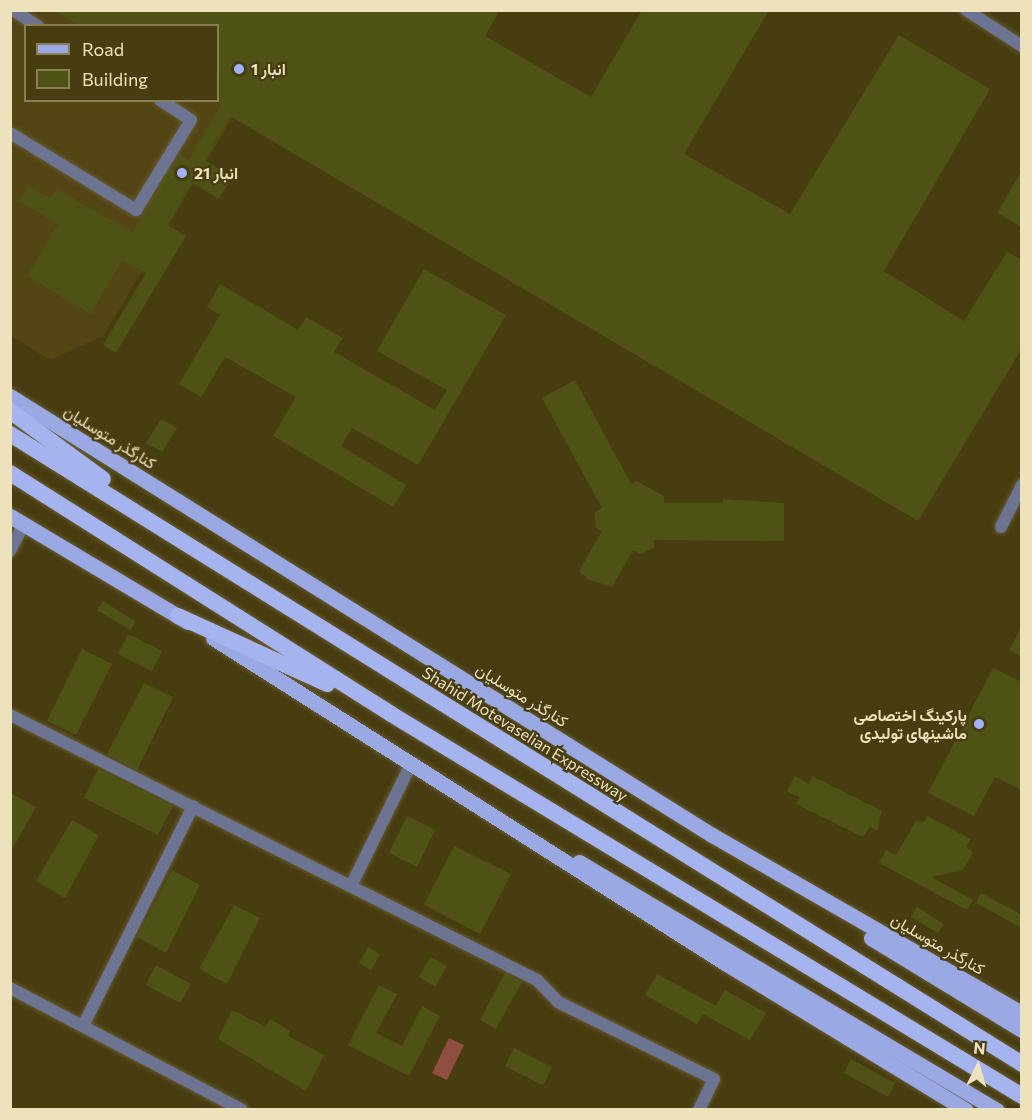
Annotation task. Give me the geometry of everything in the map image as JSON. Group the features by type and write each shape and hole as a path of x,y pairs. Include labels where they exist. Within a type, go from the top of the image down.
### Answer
{"highway":[{"path":"10,411 183,539"},
{"name":"Shahid Motevaselian Expressway","path":"10,434 183,539 1022,1064"},
{"path":"10,473 391,714 1022,1096"},
{"path":"178,616 391,714"}],"main road":[{"name":"کنارگذر متوسلیان","path":"10,396 727,844 1022,1013"},
{"path":"10,516 178,616 527,839 966,1110"},
{"path":"527,839 598,871 995,1109"},
{"path":"727,844 1022,1030"}],"street":[{"path":"13,10 35,24"},
{"path":"966,10 1022,46"},
{"path":"10,133 136,210 191,120 163,102"},
{"path":"1000,527 1022,485"},
{"path":"10,551 24,524"},
{"path":"10,714 352,884 537,980 558,1002 714,1079 699,1110"},
{"path":"352,884 411,764"},
{"path":"83,1026 193,806"},
{"path":"10,988 242,1110"}],"shaded area":[{"path":"11,11 236,11 280,37 104,335 50,360 11,336"},
{"path":"449,1038 464,1045 447,1080 432,1073"}],"building":[{"path":"54,10 500,10 485,36 591,97 642,10 769,10 684,154 790,214 899,35 990,89 884,271 964,321 1007,252 1022,260 1022,348 918,521 230,116 205,160 232,177 219,199 193,183 186,193 167,225 186,236 116,353 103,345 146,273 122,260 91,314 27,276 58,224 19,201 28,186 50,198 56,189 132,232 180,154 189,160 220,106 219,24 76,24"},
{"path":"1022,170 1022,227 997,213"},
{"path":"424,269 506,315 418,465 352,428 341,446 406,485 393,507 273,436 296,397 225,357 201,397 179,384 220,315 207,307 220,284 298,330 306,317 343,338 334,352 435,410 447,390 377,351"},
{"path":"575,380 631,484 637,481 664,496 664,503 723,503 723,499 784,503 784,541 654,540 654,548 641,554 633,550 612,587 587,579 579,571 602,531 595,527 595,512 602,508 542,398"},
{"path":"161,419 177,428 162,452 146,443"},
{"path":"103,601 136,622 130,630 97,610"},
{"path":"1022,626 1022,657 1009,650"},
{"path":"128,634 162,651 152,671 118,654"},
{"path":"82,649 112,664 76,735 47,721"},
{"path":"993,668 1022,682 1022,790 995,777 974,816 928,793"},
{"path":"144,683 173,697 137,770 107,754"},
{"path":"98,769 173,806 158,835 84,798"},
{"path":"795,776 809,784 812,776 882,811 877,831 870,827 863,837 796,804 800,798 787,791"},
{"path":"10,793 36,807 10,853"},
{"path":"407,816 435,830 417,867 389,853"},
{"path":"927,816 971,839 966,846 973,853 963,870 931,877 973,900 967,910 879,863 886,850 896,855 916,821 924,822"},
{"path":"72,820 99,835 65,898 36,881"},
{"path":"454,846 511,874 480,934 424,905"},
{"path":"172,870 200,885 166,953 137,937"},
{"path":"981,893 1022,915 1022,928 976,903"},
{"path":"234,905 260,918 227,984 199,969"},
{"path":"917,907 944,924 938,933 911,917"},
{"path":"368,947 380,954 371,970 359,963"},
{"path":"430,957 447,966 435,987 419,977"},
{"path":"156,965 191,984 180,1003 146,985"},
{"path":"505,973 522,982 496,1029 480,1020"},
{"path":"657,974 716,1006 725,990 766,1013 750,1040 703,1014 697,1024 645,995"},
{"path":"379,985 397,994 376,1033 402,1046 422,1006 440,1016 409,1076 348,1045"},
{"path":"232,1010 266,1027 270,1019 290,1031 288,1036 324,1055 306,1091 218,1039"},
{"path":"514,1048 552,1067 543,1085 505,1066"},
{"path":"851,1059 895,1083 888,1097 844,1073"}],"place":[{"name":"انبار 1","path":"239,69"},
{"name":"انبار 21","path":"182,173"},
{"name":"پارکینگ اختصاصی ماشینهای تولیدی","path":"979,724"}]}
